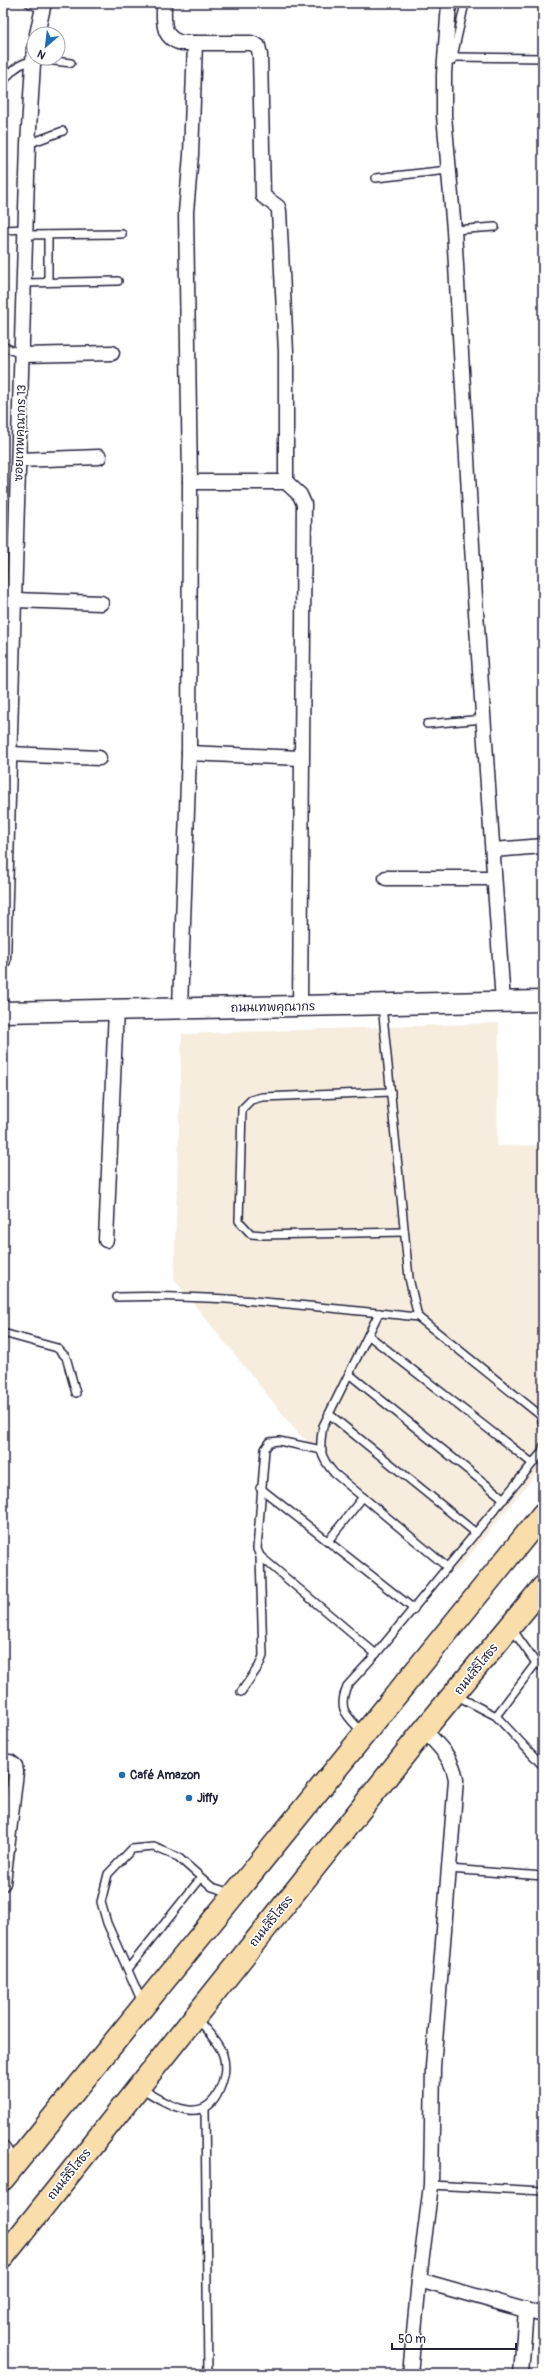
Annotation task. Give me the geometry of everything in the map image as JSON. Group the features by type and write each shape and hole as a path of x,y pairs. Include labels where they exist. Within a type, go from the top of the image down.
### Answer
{"highway":[{"path":"7,2164 144,2005 543,1514"},
{"name":"ถนนสิริโสธร","path":"3,2257 424,1730 455,1695 543,1587"}],"main road":[{"name":"ถนนเทพคุณากร","path":"3,1012 543,1001"}],"street":[{"path":"164,3 163,25 166,33 175,42 251,43 258,46 260,55 263,196 278,207 279,211 286,352 286,482"},
{"path":"449,3 444,74 448,170 454,230 475,598 503,1002"},
{"path":"37,26 38,5"},
{"path":"180,1008 189,753 190,482 186,212 191,155 195,43"},
{"name":"ซอยเทพคุณากร 13","path":"3,961 10,754 7,729 8,628 14,600 25,283 28,144 33,66"},
{"path":"22,355 112,353"},
{"path":"19,460 99,457"},
{"path":"190,482 286,482 300,495 304,504 300,1007"},
{"path":"14,600 101,603"},
{"path":"189,753 301,758"},
{"path":"10,754 99,758"},
{"path":"493,850 543,846"},
{"path":"386,878 494,878"},
{"path":"106,1240 116,1010"},
{"path":"410,2374 419,2280 431,2185 433,2067 456,1780 454,1766 447,1755 424,1730"},
{"path":"3,1762 10,1762 15,1766 16,1772 3,1883"},
{"path":"419,2280 543,2315"},
{"path":"521,2374 526,2310"}],"lane":[{"path":"444,74 454,57 465,3"},
{"path":"454,57 543,58"},
{"path":"3,83 17,66 26,60"},
{"path":"66,62 71,63"},
{"path":"28,144 63,131"},
{"path":"376,178 448,170"},
{"path":"454,230 495,227"},
{"path":"3,230 48,235 122,234"},
{"path":"48,235 48,281"},
{"path":"25,283 48,281 118,281"},
{"path":"3,346 22,355"},
{"path":"427,724 484,719"},
{"path":"382,1004 409,1278 418,1317"},
{"path":"390,1092 262,1096 251,1100 242,1109 239,1221 251,1234 263,1235 404,1232"},
{"path":"117,1298 166,1296 237,1300 418,1317 540,1415 543,1424"},
{"path":"379,1313 323,1426 320,1439 323,1460 363,1497 447,1567"},
{"path":"3,1333 57,1348 66,1357 76,1393"},
{"path":"368,1335 532,1464"},
{"path":"349,1374 504,1499"},
{"path":"329,1414 476,1533"},
{"path":"241,1692 264,1656 260,1556 256,1538 264,1455 270,1442 279,1441 322,1450"},
{"path":"364,1734 343,1711 341,1700 347,1686 414,1609 504,1499 543,1448"},
{"path":"260,1488 414,1609"},
{"path":"328,1541 363,1497"},
{"path":"260,1556 376,1654"},
{"path":"511,1627 536,1663 543,1667"},
{"path":"496,1716 536,1663"},
{"path":"455,1695 496,1716 543,1765"},
{"path":"144,2005 108,1923 101,1902 108,1874 132,1849 154,1847 178,1858 212,1887 234,1894"},
{"path":"449,1869 543,1876"},
{"path":"128,1969 202,1878"},
{"path":"139,2086 172,2105 189,2111 205,2108 214,2102 226,2068 222,2054 215,2041 195,2016"},
{"path":"205,2108 208,2374"},
{"path":"431,2185 543,2191"}],"shaded area":[{"path":"499,1023 497,1146 543,1145 543,1465 456,1572 297,1432 174,1279 182,1034"}],"place":[{"name":"Café Amazon","path":"122,1775"},
{"name":"Jiffy","path":"189,1798"}]}
